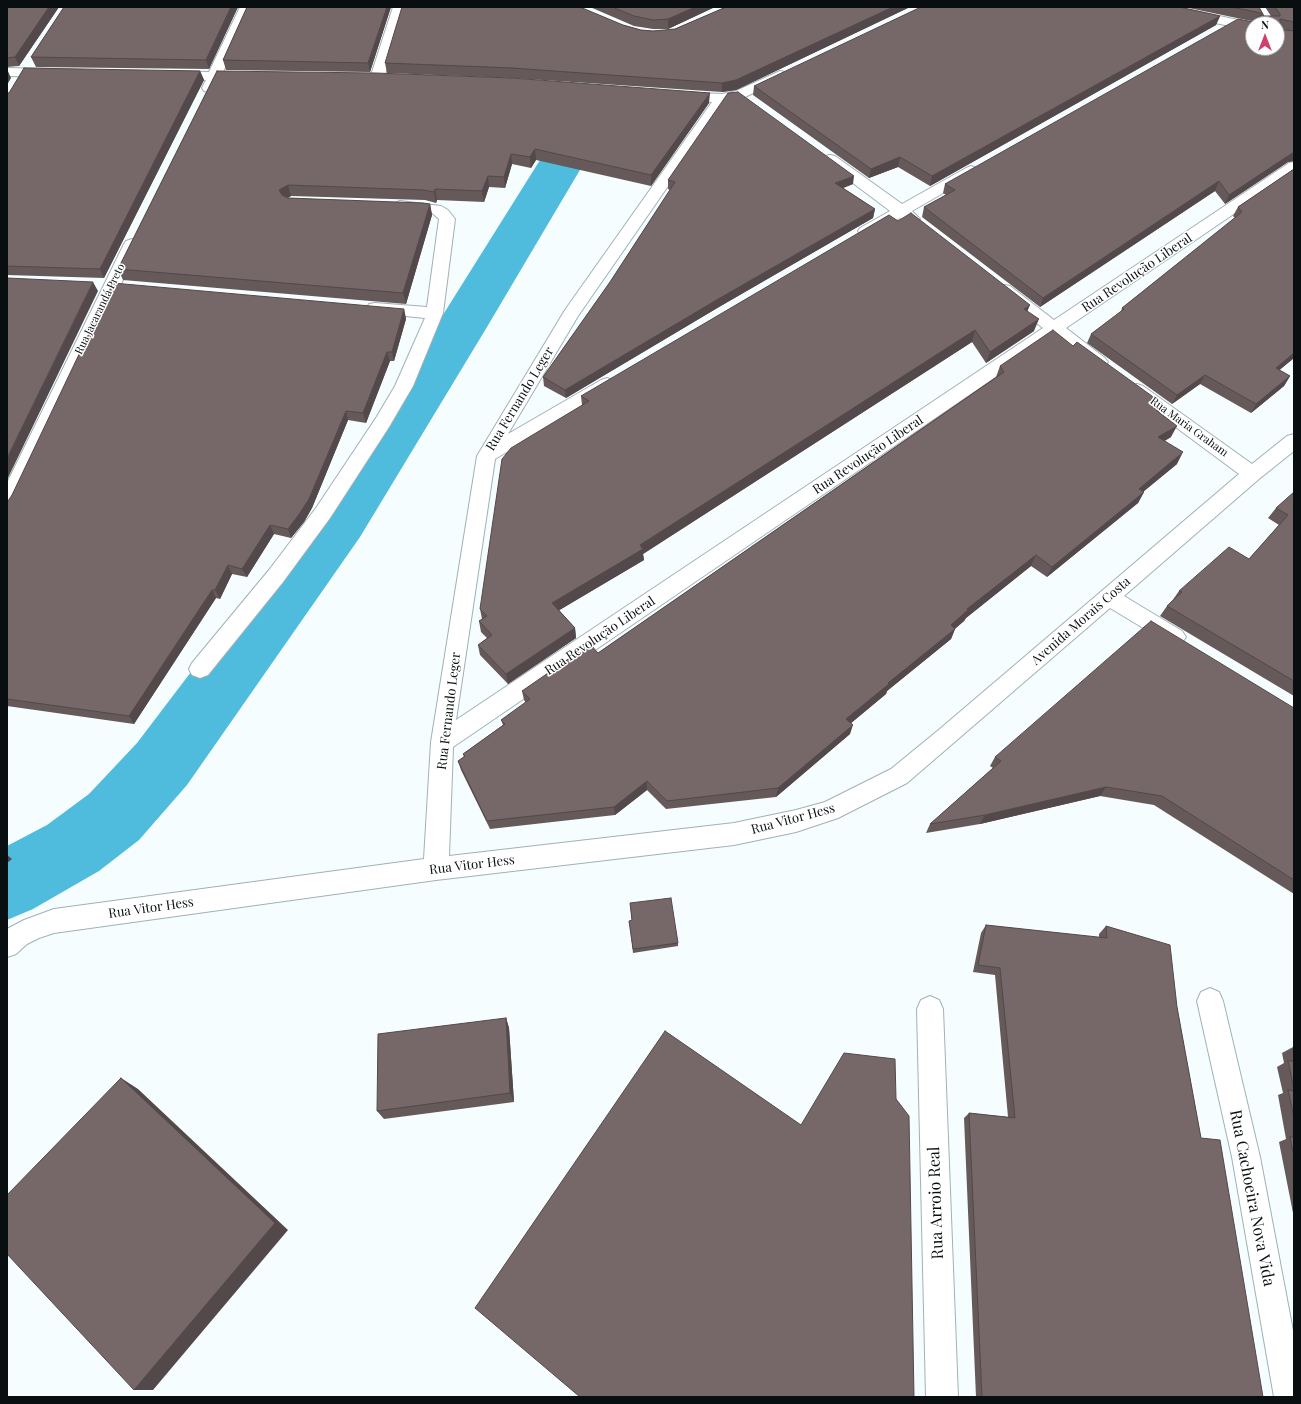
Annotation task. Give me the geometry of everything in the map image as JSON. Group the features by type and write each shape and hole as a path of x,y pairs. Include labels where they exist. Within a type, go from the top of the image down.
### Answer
{"street":[{"path":"201,104 246,7"},
{"path":"377,78 399,7"},
{"path":"1159,7 1245,25"},
{"path":"1213,34 1234,22"},
{"path":"15,85 32,59"},
{"path":"7,72 64,73"},
{"path":"666,95 722,98 740,94 789,72"},
{"path":"159,75 254,77"},
{"path":"362,78 393,79"},
{"path":"740,94 753,103"},
{"name":"Rua Fernando Leger","path":"436,868 442,742 486,456 571,314 722,98"},
{"path":"816,149 902,210 926,230"},
{"path":"854,238 984,163"},
{"name":"Rua Revolução Liberal","path":"442,742 1294,166"},
{"path":"200,669 276,576 323,513 383,422 404,386 435,313 446,219 442,213 436,209 386,206"},
{"name":"Rua Jacarandá Preto","path":"7,502 139,229"},
{"name":"Rua Maria Graham","path":"994,282 1054,329 1252,474"},
{"path":"356,306 435,313"},
{"path":"486,456 623,374"},
{"name":"Avenida Morais Costa","path":"864,796 899,776 1252,474 1292,445"},
{"path":"1109,597 1191,647"},
{"name":"Rua Vitor Hess","path":"7,945 18,936 33,928 54,921 436,868 734,834 803,819 830,811 864,796"},
{"name":"Rua Cachoeira Nova Vida","path":"1210,1001 1246,1157 1290,1397"},
{"name":"Rua Arroio Real","path":"930,1009 942,1397"}],"building":[{"path":"7,7 49,7 15,57 7,58"},
{"path":"64,7 231,7 206,60 31,57"},
{"path":"247,7 387,7 368,63 223,60"},
{"path":"402,7 580,7 623,25 641,30 653,31 675,29 726,7 893,7 736,80 722,83 512,68 385,63"},
{"path":"612,7 695,7 668,19 653,20 634,16"},
{"path":"921,7 1179,7 1220,16 932,176 900,157 871,169 754,86"},
{"path":"1231,7 1259,7 1264,16 1262,16 1261,13"},
{"path":"1275,7 1294,7 1294,22 1285,20 1285,16 1280,16"},
{"path":"1238,19 1245,20 1245,56 1285,56 1285,30 1294,31 1294,152 1229,195 1219,181 1043,298 924,207 955,190 945,184"},
{"path":"24,68 200,71 100,269 7,266 7,93 9,93"},
{"path":"217,71 375,73 512,78 710,93 651,175 535,149 530,157 511,154 504,177 488,176 482,191 435,189 434,192 423,190 288,185 279,190 282,195 288,198 430,204 403,293 118,269"},
{"path":"738,92 854,176 835,183 875,209 720,298 565,390 543,377 610,282 675,182 668,180 728,93"},
{"path":"1294,169 1294,353 1276,368 1290,376 1256,404 1205,375 1177,395 1091,334 1124,309 1122,308 1242,212 1238,207"},
{"path":"911,213 1030,305 1024,309 1039,319 990,352 975,330 640,545 643,549 552,603 575,628 506,674 478,645 492,635 479,621 487,616 480,609 502,459 511,448 589,401 581,396 889,215 898,221"},
{"path":"7,278 93,282 7,458"},
{"path":"113,283 404,309 392,352 387,352 363,413 346,411 309,499 300,513 288,529 270,525 242,569 228,565 215,590 212,590 129,716 7,699 7,501 12,495"},
{"path":"1053,330 1073,346 1077,342 1163,404 1156,410 1177,426 1158,437 1183,452 1139,489 1144,492 1052,567 1036,555 967,609 968,610 951,625 955,629 846,719 853,725 778,788 667,801 647,781 614,807 487,821 458,761 465,756 463,754 505,724 501,720 530,699 522,691 590,644 598,653 1004,372 1000,366"},
{"path":"1294,492 1294,681 1167,606 1182,592 1179,591 1229,547 1249,559 1288,515 1276,508"},
{"path":"1151,621 1294,708 1294,880 1162,796 1106,787 985,815 930,824 1001,761 995,757"},
{"path":"671,898 678,943 633,949 629,921 632,920 630,903"},
{"path":"986,925 1107,938 1106,926 1170,945 1177,1007 1201,1138 1220,1140 1263,1397 982,1397 969,1113 1015,1118 1000,968 978,965"},
{"path":"506,1018 510,1093 377,1111 378,1034"},
{"path":"665,1031 801,1125 844,1053 895,1059 896,1099 909,1116 914,1397 580,1397 475,1308"},
{"path":"1288,1061 1294,1061 1294,1089"},
{"path":"121,1078 275,1223 134,1390 7,1254 7,1195"},
{"path":"1288,1090 1294,1091 1294,1117"},
{"path":"1290,1137 1294,1137 1294,1157"}],"waterway":[{"path":"7,885 73,848 114,817 162,764 339,521 461,327 594,109"}]}
